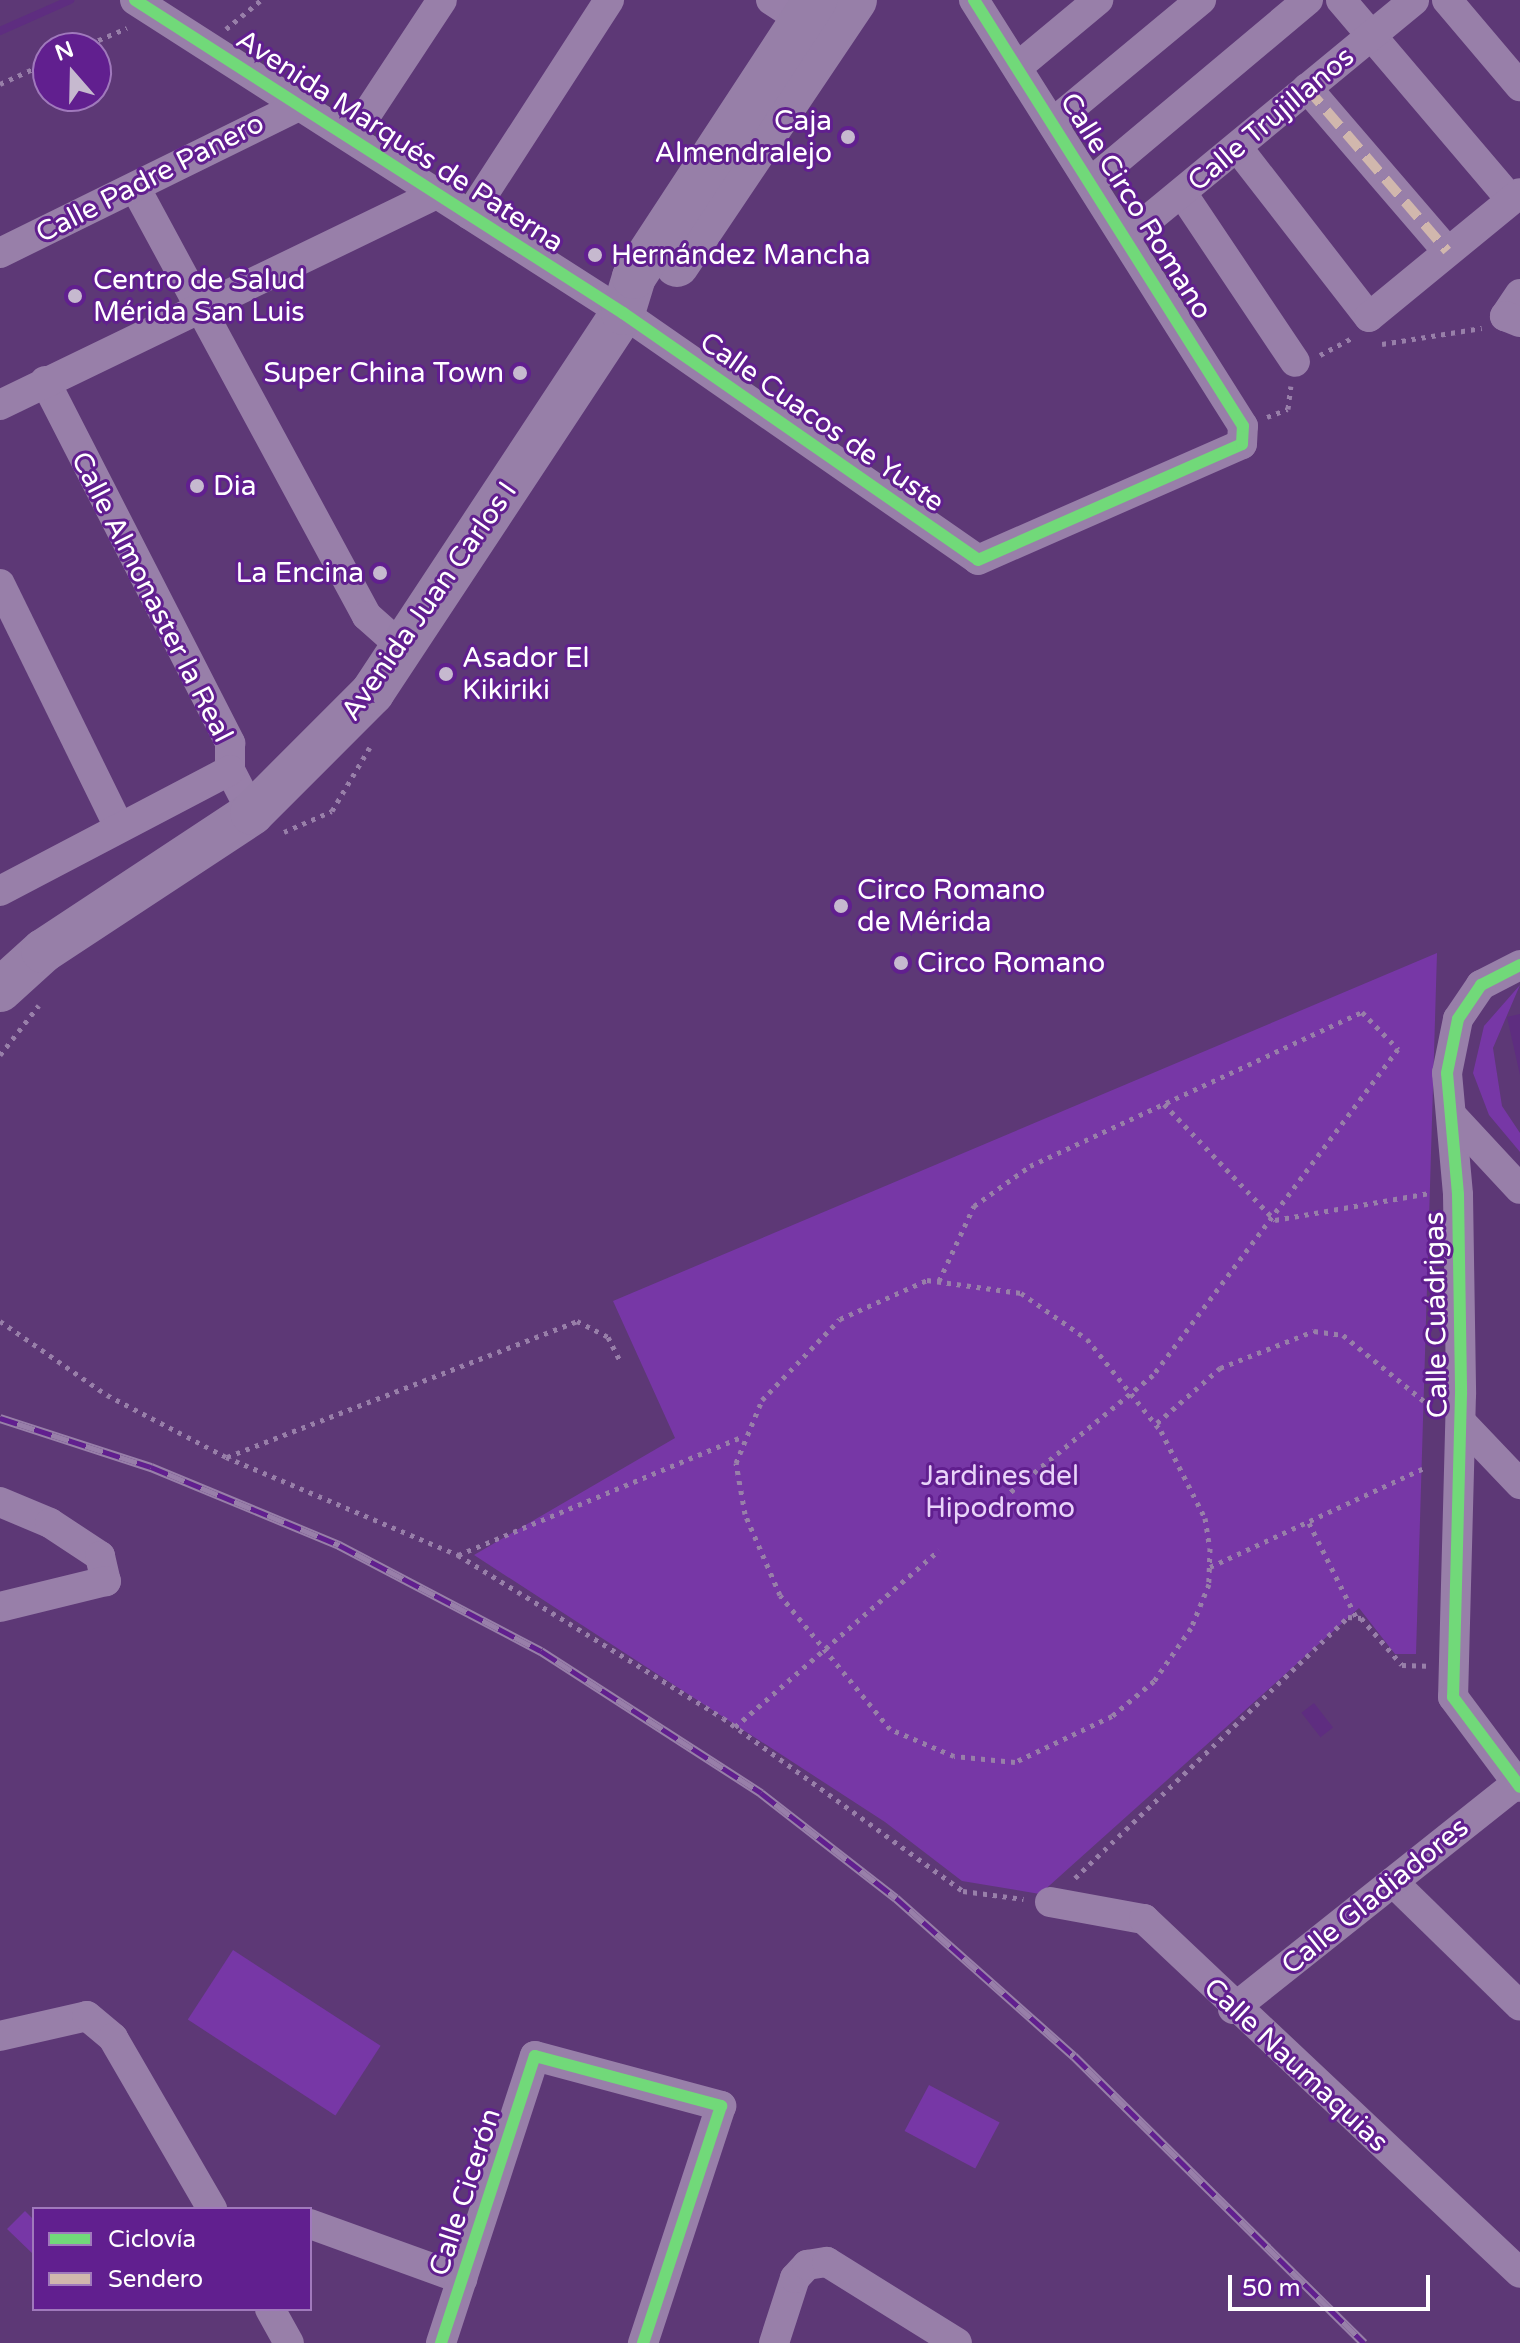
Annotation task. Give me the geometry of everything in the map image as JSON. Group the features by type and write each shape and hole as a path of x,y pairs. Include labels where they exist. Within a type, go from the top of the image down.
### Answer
{"main road":[{"name":"Avenida Juan Carlos I","path":"0,990 43,951 252,813 341,730 631,318 658,293 855,0"},
{"name":"Avenida Juan Carlos I","path":"631,318 634,277 796,7"}],"street":[{"path":"351,138 442,0"},
{"path":"470,215 609,0"},
{"path":"1020,65 1098,0"},
{"path":"1055,121 1201,0"},
{"path":"1092,181 1308,0"},
{"path":"1237,147 1372,331 1447,251 1515,196 1341,0"},
{"name":"Calle Trujillanos","path":"1127,237 1414,0"},
{"path":"1447,0 1520,86"},
{"name":"Calle Circo Romano","path":"978,560 1242,444 1243,426 985,5"},
{"name":"Avenida Marqués de Paterna","path":"147,8 631,318"},
{"path":"1307,88 1447,251"},
{"name":"Calle Padre Panero","path":"0,253 136,189 301,105"},
{"path":"136,189 367,616 402,647"},
{"path":"1182,193 1295,362"},
{"path":"0,405 435,195"},
{"name":"Calle Cuacos de Yuste","path":"631,318 978,560"},
{"name":"Calle Almonaster la Real","path":"45,381 230,743 230,770 252,813"},
{"path":"0,584 118,825"},
{"path":"0,891 118,825 230,770"},
{"name":"Calle Cuádrigas","path":"1518,1785 1453,1697 1451,1667 1461,1422 1453,1117 1447,1073 1458,1019 1481,985 1520,965"},
{"path":"1453,1117 1520,1189"},
{"path":"1461,1422 1520,1484"},
{"path":"0,1502 50,1523 100,1556 106,1581 0,1607"},
{"name":"Calle Gladiadores","path":"1233,2009 1518,1785"},
{"path":"1393,1882 1520,2006"},
{"name":"Calle Naumaquias","path":"1050,1902 1144,1919 1233,2009 1520,2273"},
{"path":"0,2036 87,2016 113,2038 211,2207"},
{"name":"Calle Cicerón","path":"441,2343 535,2056 721,2106 643,2343"},
{"path":"312,2225 462,2279"},
{"path":"774,2343 807,2265 827,2262 957,2343"},
{"path":"271,2311 289,2343"}],"path":[{"path":"216,52 227,28 261,0"},
{"path":"107,32 147,8"},
{"path":"0,84 32,69"},
{"path":"1372,331 1467,335 1515,311"},
{"path":"1345,347 1360,346"},
{"path":"939,1281 974,1206 994,1189 1164,1104 1362,1012 1380,1025 1398,1049 1275,1220 1134,1391 1008,1494"},
{"path":"1164,1104 1275,1220"},
{"path":"1275,1220 1430,1193"},
{"path":"939,1281 1021,1293 1087,1339 1134,1391 1157,1423 1205,1518 1210,1567 1191,1628 1154,1681 1112,1716 1015,1762 916,1745 890,1729 824,1652 758,1556 736,1463 743,1437 762,1400 840,1319 939,1281"},
{"path":"0,1321 107,1395 226,1457 458,1555 735,1727 963,1891 1050,1902 1356,1617"},
{"path":"226,1457 577,1321 608,1337 619,1359"},
{"path":"1157,1423 1220,1368 1314,1331 1343,1335 1424,1401"},
{"path":"458,1555 743,1437"},
{"path":"1210,1567 1422,1469"},
{"path":"1309,1523 1356,1617 1402,1665 1451,1667"},
{"path":"735,1727 939,1550"}],"green space":[{"name":"Jardines del Hipodromo","path":"1437,953 1416,1654 1395,1654 1359,1608 1040,1894 962,1881 885,1822 474,1555 675,1438 613,1301"},
{"path":"1520,985 1493,1048 1502,1106 1520,1133 1520,1152 1489,1115 1473,1073 1484,1026"},
{"path":"233,1950 381,2046 335,2115 188,2020"},
{"path":"929,2085 1000,2123 975,2168 905,2131"},
{"path":"25,2211 32,2218 32,2253 7,2229"}],"shaded area":[{"path":"1520,1014 1520,1075 1507,1017"},
{"path":"1314,1703 1333,1727 1320,1737 1301,1713"}],"waterway":[{"path":"0,31 70,0"}],"railway":[{"path":"0,1418 151,1467 339,1545 541,1651 761,1793 896,1898 1074,2056 1364,2343"}],"marked path":[{"path":"1307,88 1447,251"}],"cycle path":[{"path":"135,0 623,313 978,560 1242,444 1243,426 974,0"},
{"path":"1520,965 1481,985 1458,1019 1447,1073 1458,1195 1461,1394 1453,1697 1520,1787"},
{"path":"441,2343 535,2056 721,2106 643,2343"}],"place":[{"name":"Caja Almendralejo","path":"848,137"},
{"name":"Hernández Mancha","path":"595,255"},
{"name":"Centro de Salud Mérida San Luis","path":"75,296"},
{"name":"Super China Town","path":"520,373"},
{"name":"Dia","path":"197,486"},
{"name":"La Encina","path":"380,573"},
{"name":"Asador El Kikiriki","path":"446,674"},
{"name":"Circo Romano de Mérida","path":"841,906"},
{"name":"Circo Romano","path":"901,963"}]}
